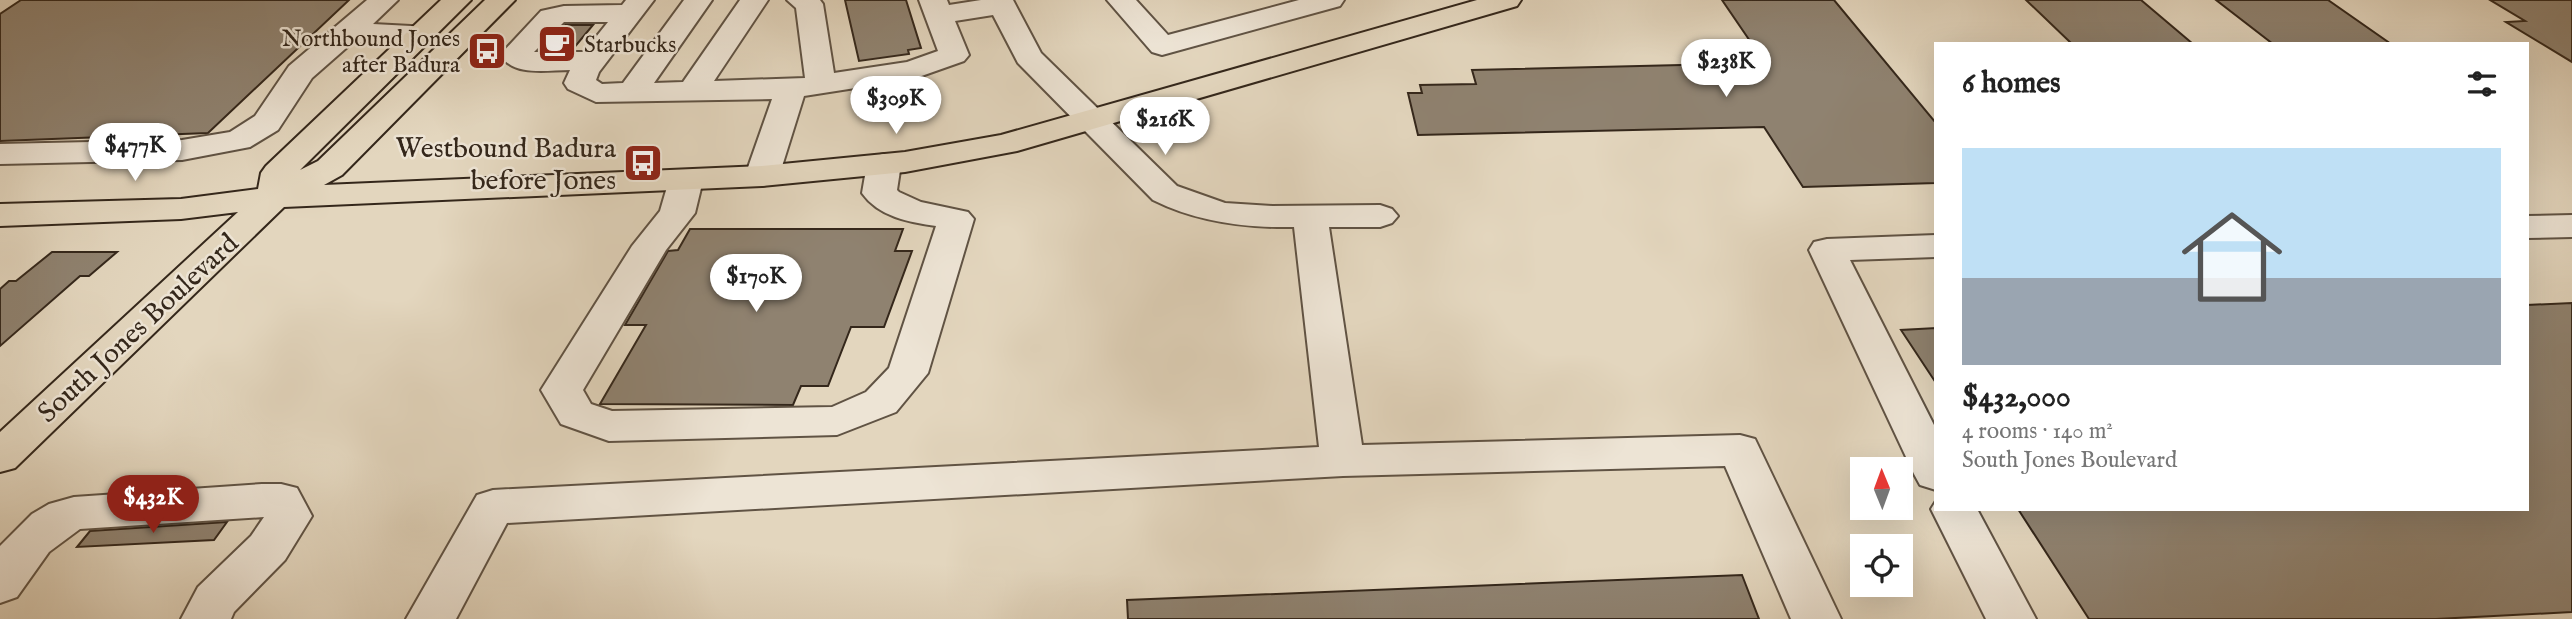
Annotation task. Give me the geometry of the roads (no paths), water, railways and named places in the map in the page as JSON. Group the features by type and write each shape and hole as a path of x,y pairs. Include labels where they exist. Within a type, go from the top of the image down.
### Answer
{"main road":[{"name":"South Jones Boulevard","path":"274,197 278,173 457,0"},
{"name":"South Jones Boulevard","path":"0,457 274,197 330,168 501,0"},
{"path":"0,215 181,209 274,197 762,176 884,164 1005,144 1507,0"}],"street":[{"path":"0,155 182,150 239,140 267,123 300,72 384,0"},
{"path":"632,92 698,0"},
{"path":"692,91 754,0"},
{"path":"762,176 806,87 809,5 802,0"},
{"path":"1121,0 1163,46 1330,0"},
{"path":"635,7 592,61 579,83 587,89 596,93 806,87 913,70 954,55 936,8 1001,2 1028,57 1165,193 1184,202 1223,213 1310,217 1380,216"},
{"path":"592,61 526,61 519,60 515,55 551,17 635,7"},
{"path":"344,33 420,33"},
{"path":"686,180 677,213 650,246 562,390 576,414 609,426 837,421 881,402 908,373 956,219 911,211 887,202 879,192 884,164"},
{"path":"1310,217 1343,461"},
{"path":"2529,227 2572,226"},
{"path":"1934,246 1827,250 1934,470"},
{"path":"431,619 493,507 1343,461 1740,450 1816,619"},
{"path":"0,584 9,568 36,537 57,520 83,511 281,500 289,516 268,548 211,609"},
{"path":"1955,511 2011,619"}],"place":[{"name":"Starbucks","path":"557,44"},
{"name":"Northbound Jones after Badura","path":"487,51"},
{"name":"Westbound Badura before Jones","path":"643,163"}]}
